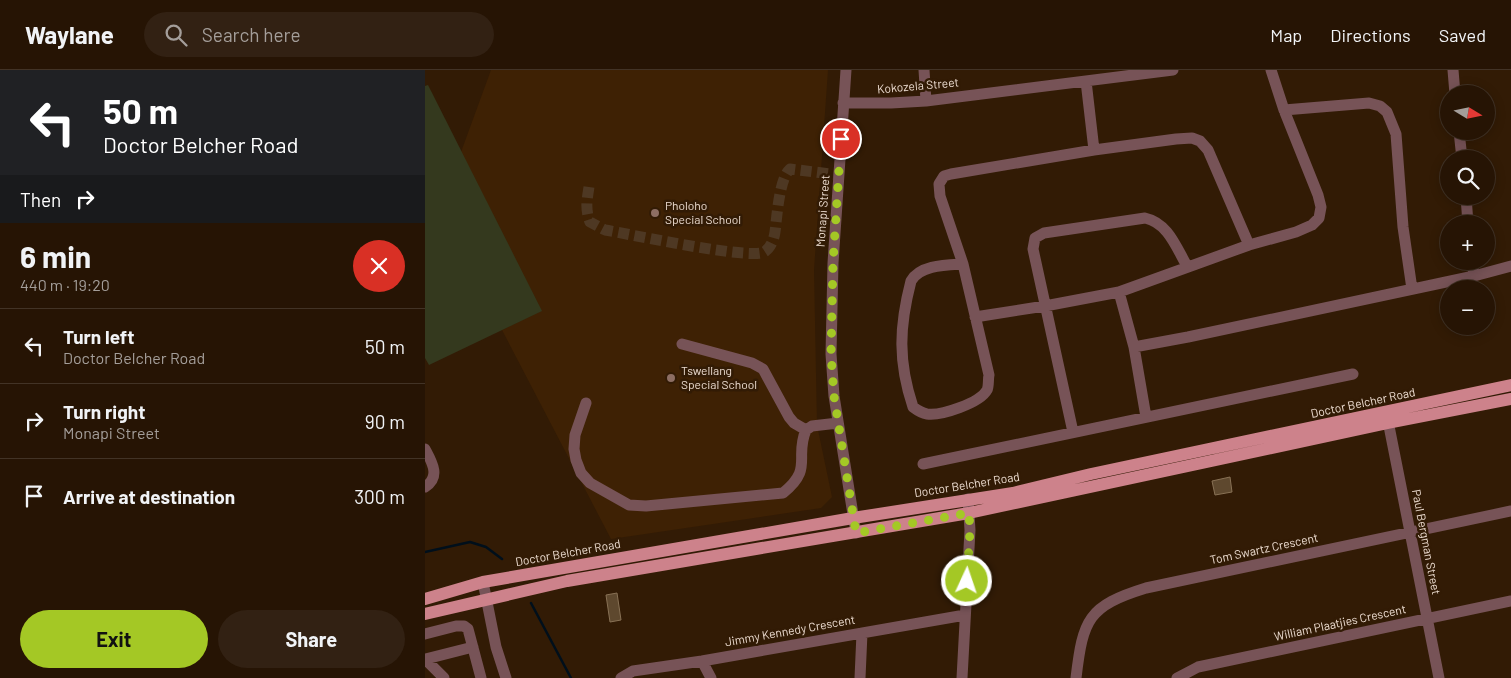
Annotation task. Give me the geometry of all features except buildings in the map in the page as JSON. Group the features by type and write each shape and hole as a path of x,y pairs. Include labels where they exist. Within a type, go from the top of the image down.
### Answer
{"main road":[{"name":"Doctor Belcher Road","path":"425,614 567,581 969,513 1387,418 1511,385"},
{"name":"Doctor Belcher Road","path":"425,599 483,582 853,518 1013,493 1091,474 1387,418 1511,399"}],"street":[{"name":"Monapi Street","path":"846,70 833,263 831,354 834,396 856,533"},
{"path":"924,70 926,101"},
{"name":"Kokozela Street","path":"843,103 926,101 1173,70"},
{"path":"975,317 1119,292 1187,266 1249,245 1296,232 1312,225 1319,218 1321,207 1319,195 1284,110 1271,70"},
{"path":"1453,70 1454,85"},
{"path":"1086,81 1094,150"},
{"path":"1284,110 1369,103 1380,106 1387,112 1396,134 1403,227 1413,289"},
{"path":"963,264 926,270 914,275 911,281 901,340 902,360 913,407 921,413 929,415 942,413 968,404 980,398 988,389 989,375 963,264 940,196 939,184 944,176 1094,150 1177,138 1192,138 1199,141 1208,150 1249,245"},
{"path":"1073,432 1033,249 1035,238 1044,233 1145,218 1156,220 1164,227 1187,266"},
{"path":"1133,346 1413,289 1511,266"},
{"path":"1473,270 1474,276"},
{"path":"1119,292 1133,346 1146,417"},
{"path":"682,344 752,363 763,369 789,417 794,423 806,430"},
{"path":"923,464 1353,374"},
{"path":"587,403 575,435 574,449 581,473 590,483 629,505 646,506 783,493 795,484 801,472 803,440 806,430 812,426 838,423"},
{"name":"Paul Bergman Street","path":"1387,418 1439,678"},
{"path":"425,449 435,471 432,480 425,487"},
{"path":"962,678 970,530 968,499"},
{"name":"Tom Swartz Crescent","path":"1076,678 1079,649 1085,628 1101,607 1122,595 1156,586 1511,512"},
{"path":"483,582 496,647 506,678"},
{"name":"William Plaatjies Crescent","path":"1177,678 1198,667 1511,601"},
{"name":"Jimmy Kennedy Crescent","path":"621,678 633,671 702,661 965,614"},
{"path":"425,634 461,625 465,626 468,629 481,678"},
{"path":"860,678 862,633"},
{"path":"443,678 425,659 473,647"},
{"path":"702,661 711,678"}],"shaded area":[{"path":"491,70 828,70 814,270 817,425 832,497 821,508 611,539 502,330 541,311 461,152"}],"green space":[{"path":"428,85 542,311 429,365 425,358 425,86"}],"waterway":[{"path":"425,552 470,542 486,547 502,559"},
{"path":"531,603 571,678"}],"tunnel":[{"path":"589,187 587,200 588,217 590,222 605,230 714,250 754,254 764,252 772,243 781,189 786,174 790,169 839,175"}],"place":[{"name":"Pholoho Special School","path":"655,213"},
{"name":"Tswellang Special School","path":"671,378"}],"route":[{"path":"841,139 833,263 831,354 834,396 856,533 969,513 967,581"}]}
